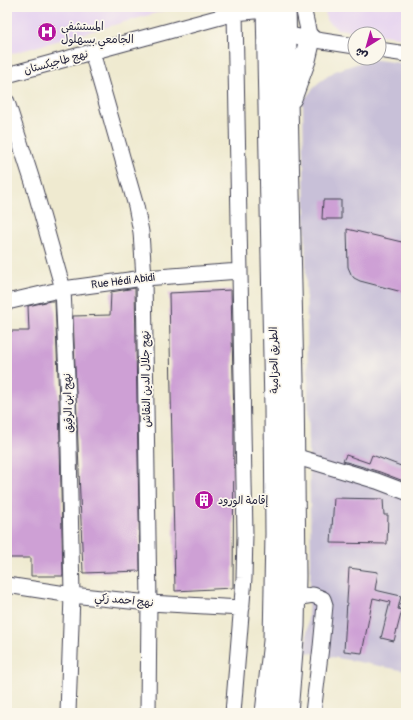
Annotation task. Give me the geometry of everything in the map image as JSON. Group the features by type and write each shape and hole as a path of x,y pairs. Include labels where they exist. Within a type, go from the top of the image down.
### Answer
{"highway":[{"name":"الطريق الحزامية","path":"273,8 285,34 293,380 295,598 287,713"},
{"name":"الطريق الحزامية","path":"266,713 274,641 276,534 273,8"},
{"path":"287,114 307,53 310,39"}],"street":[{"path":"303,7 310,39"},
{"name":"نهج طاجيكستان","path":"7,75 92,52 215,13 234,13 273,8"},
{"path":"233,713 242,608 245,534 234,13"},
{"path":"285,34 347,45"},
{"path":"387,51 406,54"},
{"name":"نهج جلال الدين النقاش","path":"92,52 136,206 141,232 144,278 149,603 148,713"},
{"name":"نهج ابن الرقيق","path":"7,102 33,183 63,289 68,400 72,595 68,713"},
{"name":"Rue Hédi Abidi","path":"7,302 63,289 144,278 240,271"},
{"path":"294,456 377,481 406,492"},
{"name":"نهج احمد زكي","path":"7,585 72,595 149,603 242,608"},
{"path":"295,598 313,595 323,600 325,606 313,713"}],"shaded area":[{"name":"المستشفى الجامعي بسهلول","path":"7,7 169,7 167,10 7,55"},
{"path":"325,7 406,7 406,38 387,36 387,26 347,26 347,30 337,29 326,20"},
{"path":"387,61 406,64 406,671 306,652 311,561 303,101 318,83 335,71 350,66 387,66"}],"building":[{"path":"323,200 341,200 341,219 322,219"},
{"path":"347,229 406,243 406,293 360,281 354,278 348,267"},
{"path":"135,288 140,571 83,573 73,316 110,315 111,292"},
{"path":"231,290 234,423 233,588 175,591 169,293"},
{"path":"55,301 63,576 31,576 31,558 7,558 7,331 29,331 28,306"},
{"path":"346,455 369,463 372,455 401,466 406,466 406,482 380,472 343,461"},
{"path":"334,498 383,499 384,515 388,515 387,544 331,543"},
{"path":"349,568 378,572 375,590 401,596 398,609 402,610 394,641 381,638 390,602 373,598 362,653 344,651"}],"place":[{"name":"المستشفى الجامعي بسهلول","path":"47,32"},
{"name":"إقامة الورود","path":"204,500"}]}
